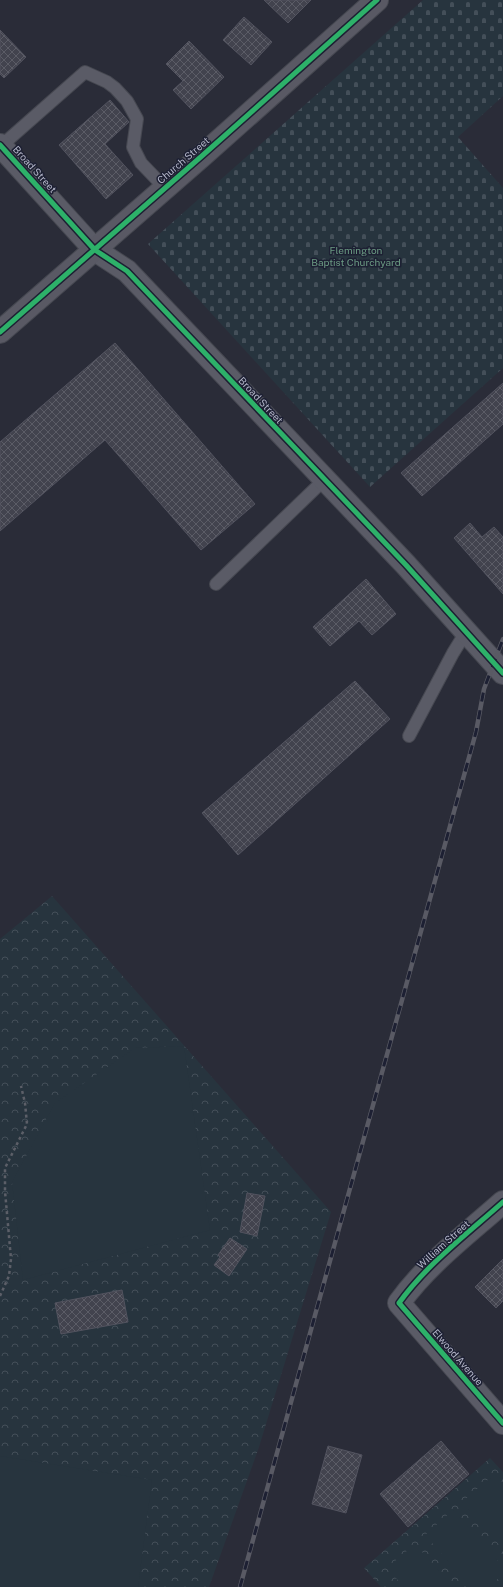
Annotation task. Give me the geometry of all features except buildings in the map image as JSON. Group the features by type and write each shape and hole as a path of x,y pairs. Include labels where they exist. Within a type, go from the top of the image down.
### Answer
{"street":[{"name":"Church Street","path":"0,332 378,0"},
{"name":"Broad Street","path":"1,145 95,250 127,271 406,565 503,673"},
{"name":"William Street","path":"399,1303 413,1284 430,1267 503,1202"},
{"name":"Elwood Avenue","path":"399,1303 503,1423"}],"lane":[{"path":"1,145 85,72 107,82 116,88 127,101 137,119 133,147 141,163 165,188"},
{"path":"216,584 324,480"},
{"path":"409,736 453,653 466,632"}],"path":[{"path":"0,1296 9,1276 11,1259 5,1191 5,1168 27,1124 21,1086"}],"green space":[{"name":"Flemington Baptist Churchyard","path":"423,0 503,0 503,96 458,137 503,188 503,368 370,487 148,244"},
{"path":"52,896 331,1212 259,1447 209,1587 0,1587 0,939"},
{"path":"184,1046 210,1230 23,1280 12,1182 55,1103 135,1048"},
{"path":"0,1456 152,1480 138,1587 0,1587"},
{"path":"490,1458 503,1472 503,1587 381,1587 364,1568"},
{"path":"490,1478 503,1492 503,1549 462,1502"},
{"path":"453,1510 503,1567 503,1574 489,1587 471,1587 425,1535"},
{"path":"415,1544 453,1587 404,1587 387,1568"}],"railway":[{"path":"240,1587 476,732 484,689 503,639"}],"cycle path":[{"path":"0,332 203,155 377,0"},
{"path":"0,145 95,250 127,271 406,565 503,673"},
{"path":"503,1202 435,1262 399,1303 503,1423"}]}
